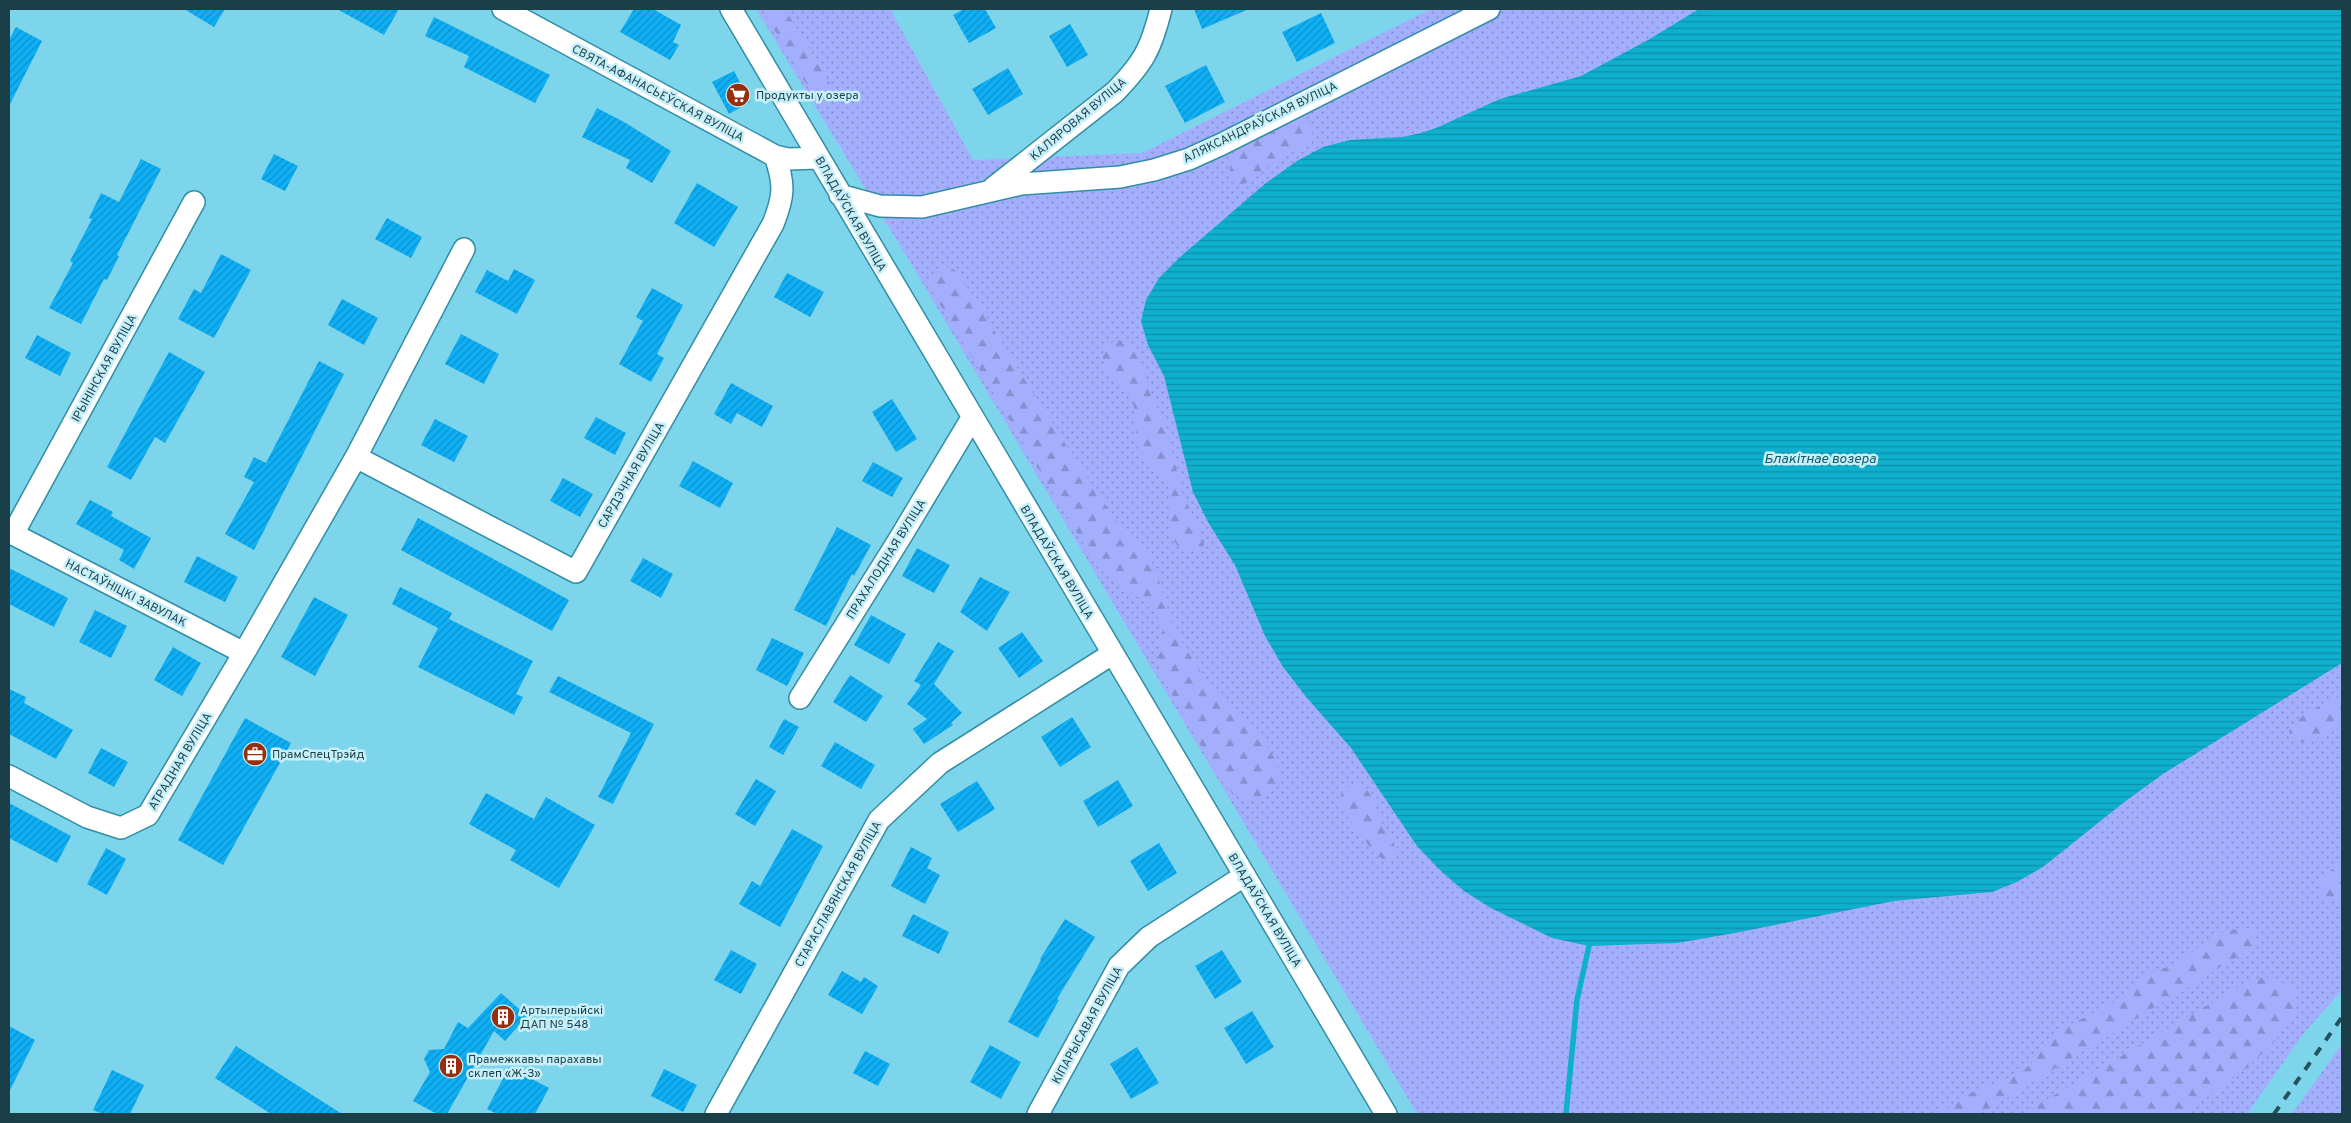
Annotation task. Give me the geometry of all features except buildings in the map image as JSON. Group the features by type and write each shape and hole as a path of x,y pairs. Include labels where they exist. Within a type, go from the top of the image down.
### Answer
{"street":[{"name":"СВЯТА-АФАНАСЬЕЎСКАЯ ВУЛІЦА","path":"503,9 776,156 788,159 818,158"},
{"name":"ВЛАДАЎСКАЯ ВУЛІЦА","path":"731,9 840,196 1386,1114"},
{"name":"КАЛЯРОВАЯ ВУЛІЦА","path":"991,190 1115,92 1131,76 1144,58 1153,38 1161,9"},
{"name":"АЛЯКСАНДРАЎСКАЯ ВУЛІЦА","path":"840,196 880,206 922,207 1021,184 1120,177 1154,170 1189,159 1489,9"},
{"name":"САРДЭЧНАЯ ВУЛІЦА","path":"356,456 576,572 773,224 780,206 783,188 776,156"},
{"name":"ІРЫНІНСКАЯ ВУЛІЦА","path":"11,533 194,202"},
{"path":"244,653 356,456 464,248"},
{"name":"ПРАХАЛОДНАЯ ВУЛІЦА","path":"800,698 972,418"},
{"name":"НАСТАЎНІЦКІ ЗАВУЛАК","path":"11,533 244,653"},
{"name":"АТРАДНАЯ ВУЛІЦА","path":"9,776 87,817 121,828 148,815 244,653"},
{"name":"СТАРАСЛАВЯНСКАЯ ВУЛІЦА","path":"716,1114 879,820 940,763 1112,654"},
{"name":"КІПАРЫСАВАЯ ВУЛІЦА","path":"1038,1114 1118,966 1149,937 1244,876"}],"green space":[{"name":"Блакітнае возера","path":"756,9 890,9 973,160 1142,153 1431,9 2342,9 2342,990 2304,1033 2247,1114 1417,1114 907,257"},
{"path":"762,9 785,9 832,87 834,93 830,103 825,105 816,100"},
{"path":"1299,116 1308,120 1314,129 1307,145 1278,159 1251,181 1238,186 1232,182 1230,171 1233,160 1241,151 1265,133"},
{"path":"943,266 955,270 961,277 1111,513 1146,552 1157,573 1174,627 1197,666 1269,749 1279,771 1275,787 1270,792 1255,799 1238,796 1219,778 1161,675 1159,652 1163,632 1157,615 1142,600 1097,566 935,296 931,283 932,275"},
{"path":"1118,340 1126,341 1133,346 1143,367 1151,396 1165,423 1182,492 1204,540 1204,545 1198,551 1185,550 1177,545 1173,537 1168,485 1166,480 1141,454 1137,441 1134,406 1128,394 1104,363 1103,351 1109,344"},
{"path":"2342,696 2342,726 2309,741 2297,742 2291,740 2289,731 2299,719"},
{"path":"1356,785 1362,787 1371,795 1378,816 1394,844 1395,854 1387,862 1375,854 1345,813 1340,800 1341,793 1349,786"},
{"path":"2342,861 2342,898 2336,900 2326,899 2321,893 2321,884 2328,873"},
{"path":"2244,927 2256,934 2252,947 2245,952 1980,1114 1938,1114 1966,1095 2019,1074 2029,1066 2054,1035 2073,1023 2109,1006 2146,974 2180,963 2207,940 2220,933"},
{"path":"2260,978 2273,978 2291,987 2295,996 2296,1008 2288,1024 2271,1045 2248,1067 2184,1114 2022,1114 2242,985"},
{"path":"2342,1044 2342,1114 2292,1114"}],"water":[{"name":"Блакітнае возера","path":"1699,9 2342,9 2342,663 2163,774 2123,803 2043,867 2017,882 1992,892 1894,901 1677,943 1589,946 1552,938 1491,908 1464,891 1441,871 1417,846 1351,748 1307,698 1283,667 1265,636 1235,565 1208,522 1193,492 1164,376 1148,345 1141,321 1146,300 1159,278 1180,257 1266,183 1297,161 1323,147 1350,140 1402,137 1421,133 1500,99 1581,76 1648,40"}],"waterway":[{"path":"1566,1114 1577,1000 1589,946"}],"railway":[{"path":"2274,1114 2342,1017"}],"place":[{"name":"Продукты у озера","path":"738,95"},
{"name":"ПрамСпецТрэйд","path":"255,754"},
{"name":"Артылерыйскі ДАП № 548","path":"503,1017"},
{"name":"Прамежкавы парахавы склеп «Ж-З»","path":"451,1066"}]}
